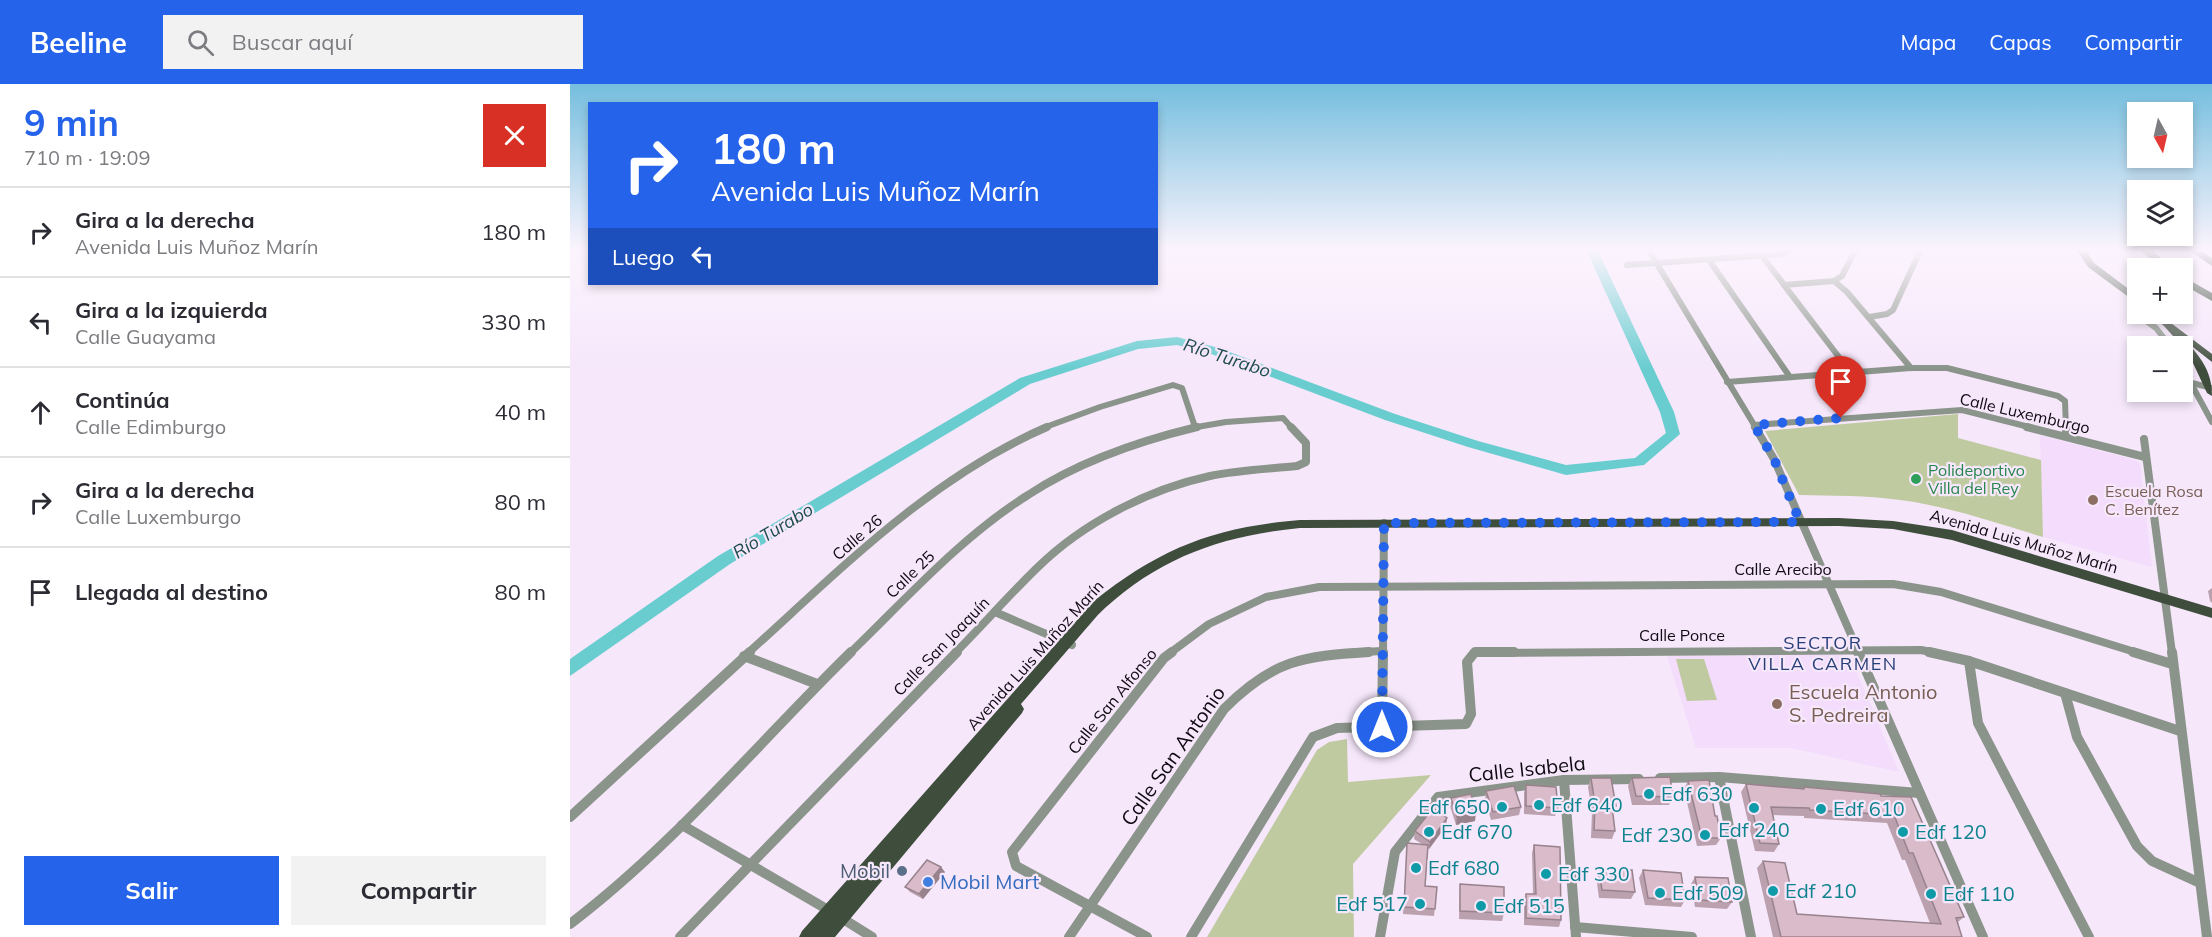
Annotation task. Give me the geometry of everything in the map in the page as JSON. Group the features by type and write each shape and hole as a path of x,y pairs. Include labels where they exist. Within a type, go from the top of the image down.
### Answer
{"highway":[{"path":"2197,289 2212,298"}],"main road":[{"path":"2168,324 2212,359"},
{"path":"2168,324 2198,362 2212,389"},
{"name":"Avenida Luis Muñoz Marín","path":"808,937 835,915 1068,644 1107,607 1144,577 1209,546 1266,533 1384,526 1802,525 1876,529 1934,537 2212,613"},
{"name":"Avenida Luis Muñoz Marín","path":"2166,602 2212,619"},
{"name":"Avenida Luis Muñoz Marín","path":"824,937 835,915"}],"street":[{"path":"1671,289 1774,459 1983,937"},
{"path":"1729,289 1790,377"},
{"path":"1787,289 1851,373"},
{"path":"1843,289 1911,368"},
{"path":"1869,317 1887,314 1893,309 1902,289"},
{"path":"2153,324 2162,336"},
{"path":"1727,382 1911,368 1947,368 2058,396 2065,401 2066,436"},
{"path":"2193,383 2212,389"},
{"name":"Calle 26","path":"570,817 744,656 919,502 984,458 1039,430 1104,404 1173,385 1182,388 1195,427"},
{"path":"2193,385 2212,422"},
{"name":"Calle Luxemburgo","path":"1754,425 1950,409 1962,410 2145,457"},
{"name":"Calle 25","path":"570,924 598,904 682,825 817,684 965,542 1027,495 1107,453 1153,437 1195,427 1253,418 1283,418 1305,443 1306,462 1281,468"},
{"path":"2144,439 2207,937"},
{"name":"Calle San Joaquín","path":"680,937 752,865 1038,566 1070,539 1137,500 1209,476 1281,468"},
{"path":"1382,727 1384,526"},
{"name":"Calle Arecibo","path":"1383,586 1893,584 1941,592 2172,664"},
{"name":"Calle San Alfonso","path":"1091,906 1016,866 1012,852 1164,657 1209,624 1266,597 1319,587 1383,586"},
{"path":"994,612 1068,644"},
{"name":"Calle Ponce","path":"1191,937 1313,737 1337,728 1467,724 1471,714 1467,662 1475,652 1922,650 1969,661 2180,731"},
{"name":"Calle San Antonio","path":"1069,937 1224,709 1244,687 1271,668 1303,656 1382,651"},
{"path":"744,656 817,684"},
{"path":"1969,661 1978,723 2089,937"},
{"path":"2065,693 2077,738 2137,846 2152,861 2200,883"},
{"path":"1719,777 1751,937"},
{"name":"Calle Isabela","path":"1380,937 1395,852 1438,797 1564,780 1719,777 1919,793"},
{"path":"1564,780 1576,932 1692,937"},
{"path":"682,825 872,937"},
{"path":"1091,906 1147,937"}],"shaded area":[{"name":"Escuela Rosa C. Benítez","path":"2040,435 2135,460 2140,464 2152,567 2043,537"},
{"name":"Escuela Antonio S. Pedreira","path":"1843,655 1852,661 1899,772 1791,748 1696,748 1667,656"}],"green space":[{"name":"Polideportivo Villa del Rey","path":"1958,414 1958,438 2041,460 2043,537 1936,506 1875,497 1799,495 1765,431"},
{"path":"1676,659 1704,659 1717,700 1687,701"},
{"path":"1347,739 1348,782 1431,775 1353,864 1354,937 1207,937 1317,750 1329,742"}],"building":[{"path":"1670,777 1673,797 1636,796 1632,778"},
{"path":"1591,778 1611,778 1616,806 1612,806 1615,831 1594,830 1595,804"},
{"path":"1709,780 1721,838 1702,838 1688,781"},
{"path":"1746,784 1911,797 1964,917 1956,918 1962,937 1781,937 1763,861 1785,863 1797,914 1941,924 1913,853 1909,853 1894,815 1771,807 1779,844 1760,843"},
{"path":"1526,785 1556,787 1558,808 1526,806"},
{"path":"1514,786 1521,807 1493,812 1486,791"},
{"path":"1471,794 1476,813 1457,817 1451,798"},
{"name":"Edf 670","path":"1433,808 1447,818 1430,842 1415,831"},
{"path":"1407,843 1428,845 1425,886 1437,887 1435,909 1404,907"},
{"path":"1534,845 1560,847 1561,920 1526,918 1526,894 1536,894"},
{"path":"927,860 941,867 919,894 905,887"},
{"path":"1599,869 1632,870 1635,892 1602,890"},
{"name":"Edf 509","path":"1643,870 1681,873 1685,900 1648,898"},
{"path":"1695,877 1728,878 1732,902 1699,900"},
{"name":"Edf 515","path":"1460,884 1504,887 1504,913 1460,911"}],"waterway":[{"name":"Río Turabo","path":"570,669 724,560 1025,381 1137,345 1177,341 1215,351 1390,417 1473,444 1566,470 1639,462 1673,434 1667,412 1610,289"}],"place":[{"name":"Polideportivo Villa del Rey","path":"1916,479"},
{"name":"Escuela Rosa C. Benítez","path":"2093,500"},
{"name":"Escuela Antonio S. Pedreira","path":"1777,704"},
{"name":"Edf 630","path":"1649,794"},
{"name":"Edf 640","path":"1539,805"},
{"name":"Edf 650","path":"1502,807"},
{"name":"Edf 240","path":"1754,808"},
{"name":"Edf 610","path":"1821,809"},
{"name":"Edf 670","path":"1429,832"},
{"name":"Edf 120","path":"1903,832"},
{"name":"Edf 230","path":"1705,835"},
{"name":"Edf 680","path":"1416,868"},
{"name":"Mobil","path":"902,871"},
{"name":"Edf 330","path":"1546,874"},
{"name":"Mobil Mart","path":"928,882"},
{"name":"Edf 210","path":"1773,891"},
{"name":"Edf 509","path":"1660,893"},
{"name":"Edf 110","path":"1931,894"},
{"name":"Edf 517","path":"1420,904"},
{"name":"Edf 515","path":"1481,906"}],"district":[{"name":"SECTOR VILLA CARMEN","path":"1823,653"}],"route":[{"path":"1382,727 1384,523 1800,522 1774,459 1754,425 1841,418"}]}
